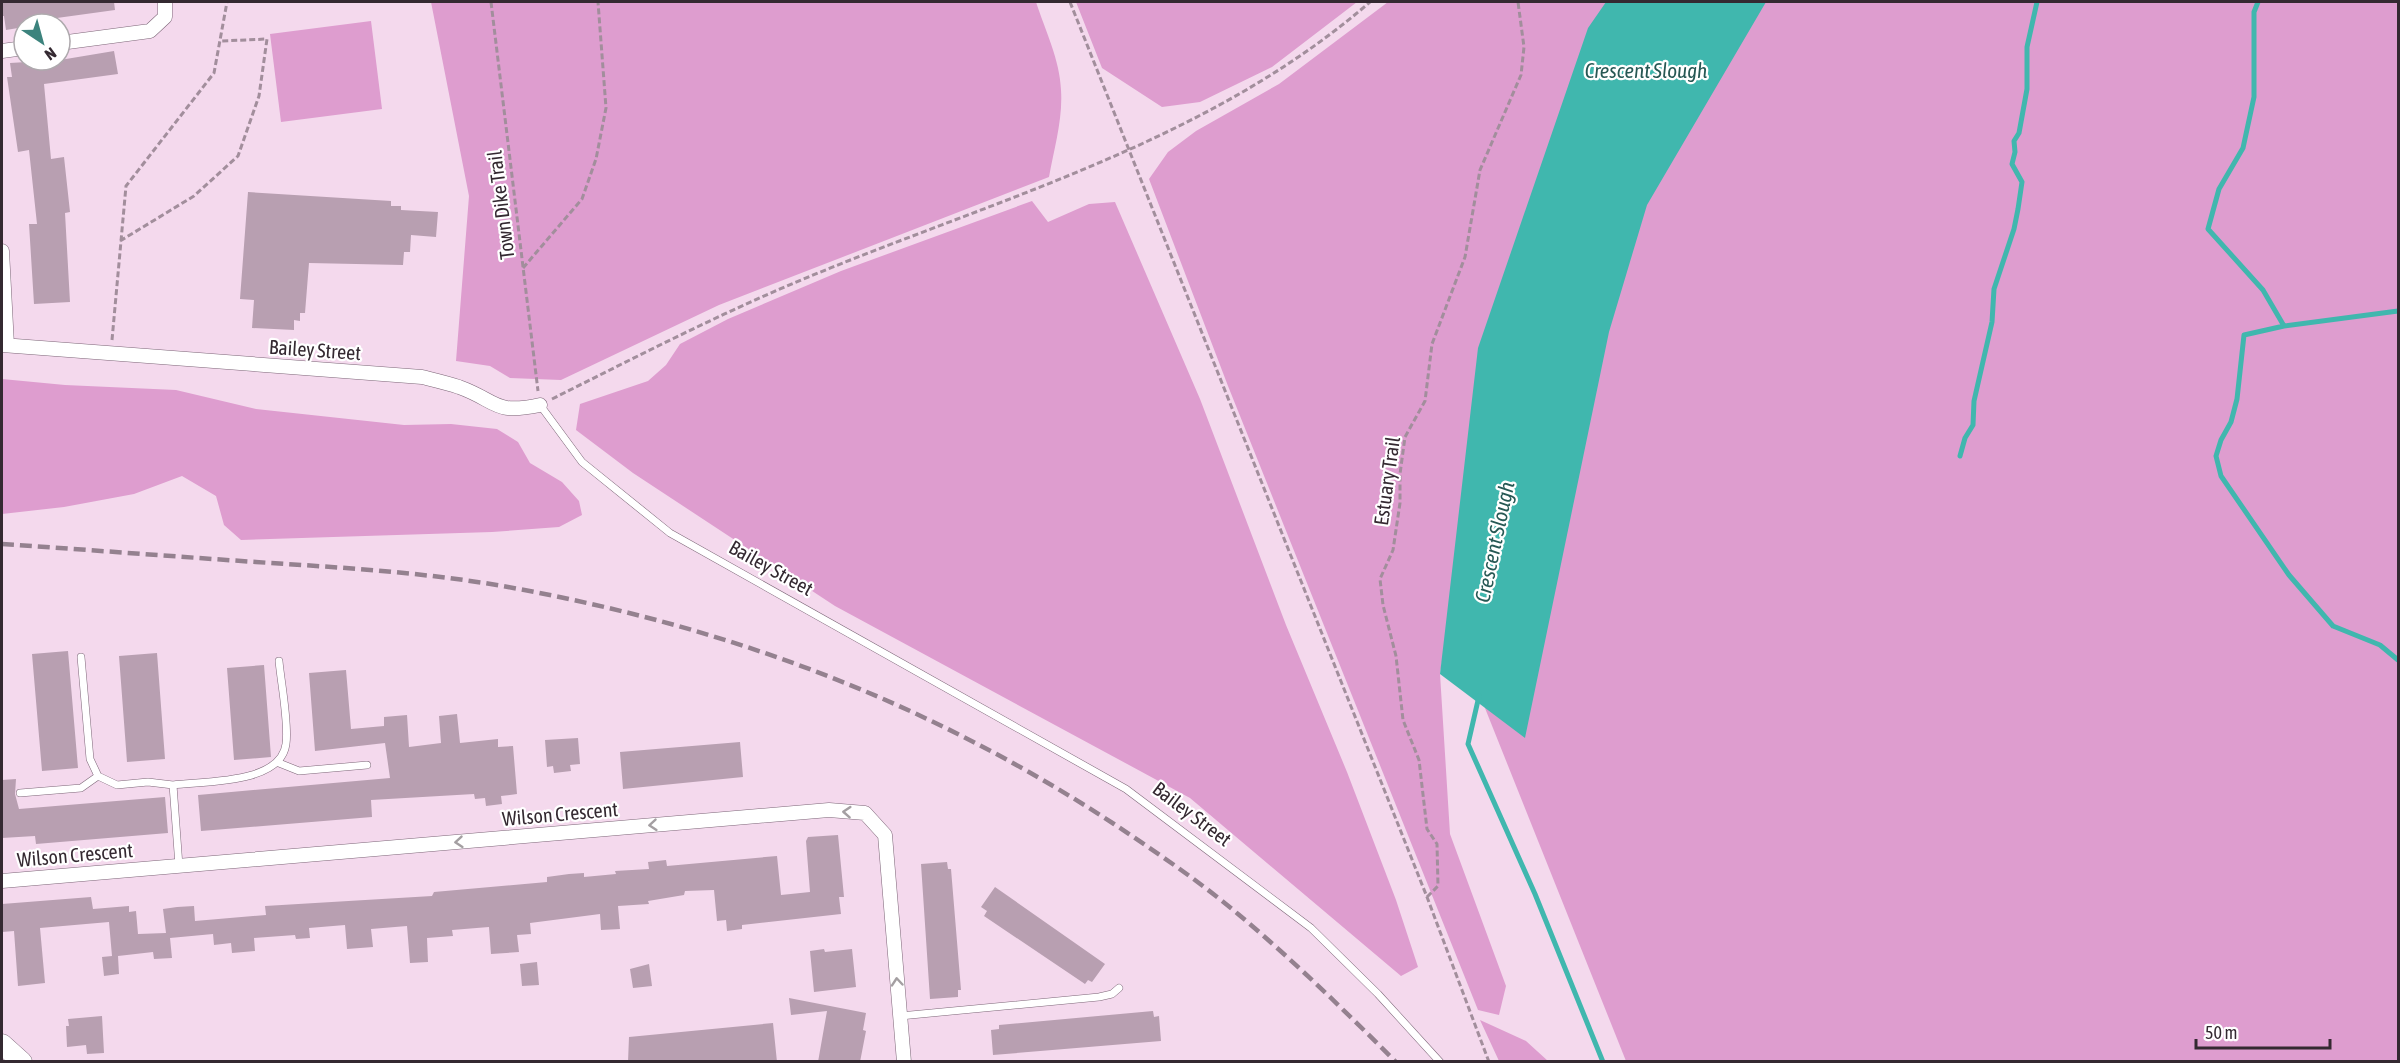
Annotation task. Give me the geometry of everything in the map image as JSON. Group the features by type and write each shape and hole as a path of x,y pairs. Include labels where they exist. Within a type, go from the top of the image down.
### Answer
{"street":[{"path":"72,41 150,31 165,17 165,2"},
{"path":"2,251 4,345"},
{"name":"Bailey Street","path":"4,345 422,377 461,388 498,407 516,410 540,405"},
{"name":"Wilson Crescent","path":"2,881 829,810 865,813 885,835 904,1062"},
{"path":"2,1044 22,1062"}],"lane":[{"name":"Bailey Street","path":"540,405 582,462 670,533 1126,789 1311,928 1378,994 1440,1062"},
{"path":"81,657 90,759 98,776 117,784 148,782 173,785 261,774 279,763 286,744 279,660"},
{"path":"279,763 299,771 367,765"},
{"path":"20,793 81,788 98,776"},
{"path":"173,785 179,866"},
{"path":"900,1016 1099,997 1112,994 1119,988"}],"path":[{"path":"111,354 126,186 214,73 227,2"},
{"name":"Town Dike Trail","path":"491,2 540,405"},
{"path":"523,268 582,199 596,159 606,108 598,2"},
{"path":"1070,2 1427,897 1489,1062"},
{"path":"540,405 682,334 817,274 1062,180 1230,101 1281,70 1335,32 1370,2"},
{"name":"Estuary Trail","path":"1427,897 1438,886 1437,844 1427,829 1419,760 1403,720 1395,656 1383,605 1380,579 1393,550 1400,503 1400,474 1405,437 1425,401 1432,344 1465,257 1480,170 1521,75 1524,47 1518,2"},
{"path":"120,241 194,196 238,156 259,96 267,39 220,41"}],"shaded area":[{"path":"431,2 1036,2 1055,56 1061,90 1059,123 1049,177 719,305 561,380 510,378 490,366 456,361 469,196"},
{"path":"1076,2 1357,2 1272,67 1200,102 1162,107 1102,68"},
{"path":"1388,2 2398,2 2398,1061 1626,1061 1449,618 1440,674 1450,834 1506,986 1499,1015 1478,1010 1228,386 1149,179 1168,152 1196,131 1279,84"},
{"path":"371,21 382,109 281,122 270,34"},
{"path":"1032,201 1048,222 1089,204 1115,202 1200,399 1286,625 1347,772 1396,900 1418,967 1401,976 1190,798 835,606 633,473 576,430 580,404 648,381 666,365 680,344 728,319 841,271"},
{"path":"2,379 65,385 176,390 256,409 404,425 451,424 497,429 518,442 530,463 562,482 579,501 582,515 559,527 492,532 241,540 224,525 216,496 182,476 134,494 64,507 2,514"},
{"path":"1480,1020 1526,1041 1548,1061 1499,1061"}],"water":[{"name":"Crescent Slough","path":"1606,2 1766,2 1647,205 1609,332 1525,738 1440,674 1478,348 1588,28"}],"building":[{"path":"2,2 114,2 115,10 72,16 72,12 12,12 12,29 6,30 4,16 2,16"},
{"path":"114,51 118,74 44,84 51,159 64,157 70,212 65,213 70,302 34,304 29,224 37,224 29,150 18,152 7,77 12,77 10,63 12,63 12,72 72,72 72,58"},
{"path":"248,192 391,201 391,206 401,206 401,210 438,212 436,237 411,235 410,252 404,252 403,265 309,263 305,313 300,313 300,321 294,320 294,330 252,328 254,300 240,299"},
{"path":"68,651 78,768 42,771 32,654"},
{"path":"157,653 165,759 127,762 119,656"},
{"path":"264,665 271,757 234,760 227,668"},
{"path":"346,670 351,729 384,726 384,717 407,715 409,747 441,743 439,716 457,714 460,743 498,739 498,747 513,746 517,794 501,796 502,804 486,806 485,798 475,799 474,794 371,800 372,817 201,831 198,795 390,778 385,743 315,751 309,673"},
{"path":"578,738 580,764 570,765 571,771 554,773 553,766 547,767 545,740"},
{"path":"740,742 743,777 623,789 620,752"},
{"path":"16,779 15,794 19,809 165,797 168,833 36,844 35,836 2,838 2,780"},
{"path":"838,835 844,897 839,897 841,914 742,925 742,929 727,931 726,920 717,921 714,890 685,891 684,895 648,901 649,904 618,906 620,929 601,930 600,914 530,923 531,934 517,935 519,952 491,954 489,927 452,930 453,936 427,938 428,962 410,963 407,926 371,929 373,947 347,949 345,925 309,928 310,938 296,939 295,935 254,938 255,951 232,953 231,943 214,945 213,934 170,938 172,958 154,959 153,952 118,956 119,974 104,976 102,957 112,956 109,922 40,928 45,983 18,986 14,931 2,932 2,904 91,897 93,909 129,906 129,912 136,911 138,934 166,933 163,909 194,906 195,921 266,915 265,906 432,896 434,892 547,882 547,877 569,874 584,873 584,877 616,874 615,871 649,869 648,862 666,860 667,866 777,856 781,895 810,892 806,841 808,837"},
{"path":"947,862 948,869 951,869 961,990 958,990 958,997 930,999 921,864"},
{"path":"995,887 1105,964 1092,982 1088,980 1085,984 984,916 987,911 981,907"},
{"path":"824,949 825,952 852,949 856,987 814,992 810,951"},
{"path":"537,962 539,985 522,986 520,964"},
{"path":"649,964 652,986 633,988 630,969"},
{"path":"789,998 866,1013 863,1030 866,1031 860,1062 818,1062 827,1011 791,1015"},
{"path":"1153,1011 1154,1017 1159,1016 1161,1041 993,1055 991,1030 999,1029 999,1025"},
{"path":"102,1016 104,1053 87,1054 86,1045 67,1047 68,1019"},
{"path":"773,1023 777,1062 628,1062 629,1037"}],"waterway":[{"path":"1960,456 1965,438 1973,425 1974,401 1992,322 1994,289 2014,229 2018,209 2022,182 2012,164 2015,152 2014,141 2019,133 2027,89 2027,47 2037,2"},
{"path":"2258,2 2254,12 2254,97 2243,148 2219,189 2208,229 2263,290 2284,326"},
{"path":"2398,311 2284,326 2244,335 2237,399 2231,422 2221,440 2216,456 2221,476 2289,575 2333,626 2380,645 2398,660"},
{"name":"Crescent Slough","path":"1479,696 1468,744 1535,894 1603,1062"}],"railway":[{"path":"2,544 360,569 479,582 590,604 669,624 747,647 823,674 971,741 1043,780 1146,845 1208,890 1258,931 1319,986 1396,1062"}]}
